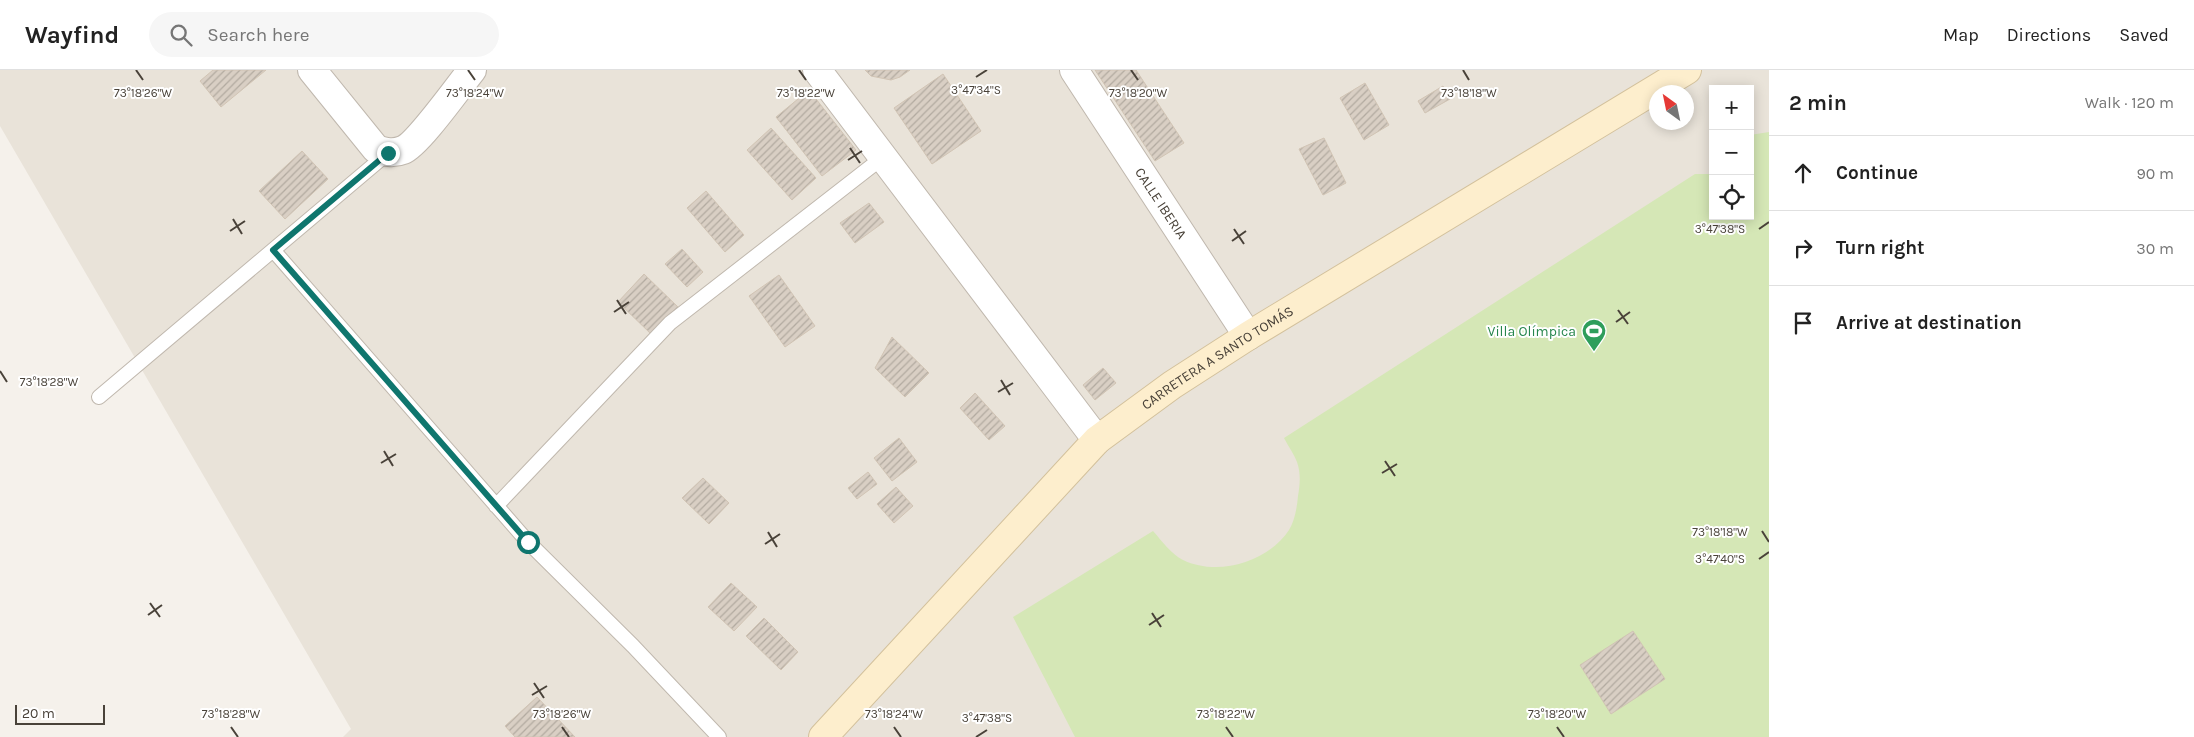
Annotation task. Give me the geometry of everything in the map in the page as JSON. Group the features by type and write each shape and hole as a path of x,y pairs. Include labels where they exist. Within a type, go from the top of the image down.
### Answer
{"street":[{"path":"312,70 376,149 388,153 404,150 419,136 472,70"},
{"path":"817,70 1097,440"},
{"name":"CALLE IBERIA","path":"1074,70 1248,336"},
{"name":"CARRETERA A SANTO TOMÁS","path":"824,737 1097,440 1172,385 1248,336 1687,70"}],"lane":[{"path":"99,397 388,153"},
{"path":"496,506 670,323 882,158"},
{"path":"273,250 528,542 633,646 719,737"}],"shaded area":[{"path":"0,70 1769,70 1769,737 343,737 351,729 0,126"}],"green space":[{"name":"Villa Olímpica","path":"1769,132 1769,737 1075,737 1013,617 1153,531 1175,554 1183,560 1197,565 1211,567 1226,566 1255,558 1268,551 1289,530 1297,505 1300,483 1299,470 1296,459 1284,438 1695,174 1709,174 1709,220 1754,220 1754,134"}],"building":[{"path":"213,70 266,70 221,107 200,81"},
{"path":"865,70 910,70 900,77 891,80 871,76"},
{"path":"1095,70 1136,70 1184,143 1155,161"},
{"path":"943,74 981,131 932,164 894,108"},
{"path":"1365,83 1389,125 1364,140 1340,98"},
{"path":"1443,86 1450,99 1425,113 1418,101"},
{"path":"809,90 856,150 822,176 776,117"},
{"path":"771,128 816,178 792,200 747,150"},
{"path":"1324,138 1346,183 1323,195 1299,149"},
{"path":"302,151 328,179 285,219 259,191"},
{"path":"706,191 744,235 725,252 687,208"},
{"path":"869,203 884,222 855,243 840,223"},
{"path":"682,249 703,272 687,287 665,264"},
{"path":"644,274 679,308 652,335 618,302"},
{"path":"779,275 815,326 785,347 749,296"},
{"path":"892,337 929,373 905,397 875,368"},
{"path":"1103,368 1116,383 1095,400 1083,385"},
{"path":"975,393 1005,426 989,440 960,408"},
{"path":"899,438 917,462 892,481 874,458"},
{"path":"868,472 877,484 857,499 848,488"},
{"path":"703,478 729,503 709,524 682,498"},
{"path":"896,487 913,506 894,523 877,504"},
{"path":"731,583 757,607 734,631 708,607"},
{"path":"764,618 798,652 781,670 746,636"},
{"path":"1633,631 1665,679 1611,714 1580,665"},
{"path":"537,697 575,737 515,737 505,726"}],"place":[{"name":"Villa Olímpica","path":"1594,352"}],"route":[{"path":"388,153 273,250 528,542"}]}
